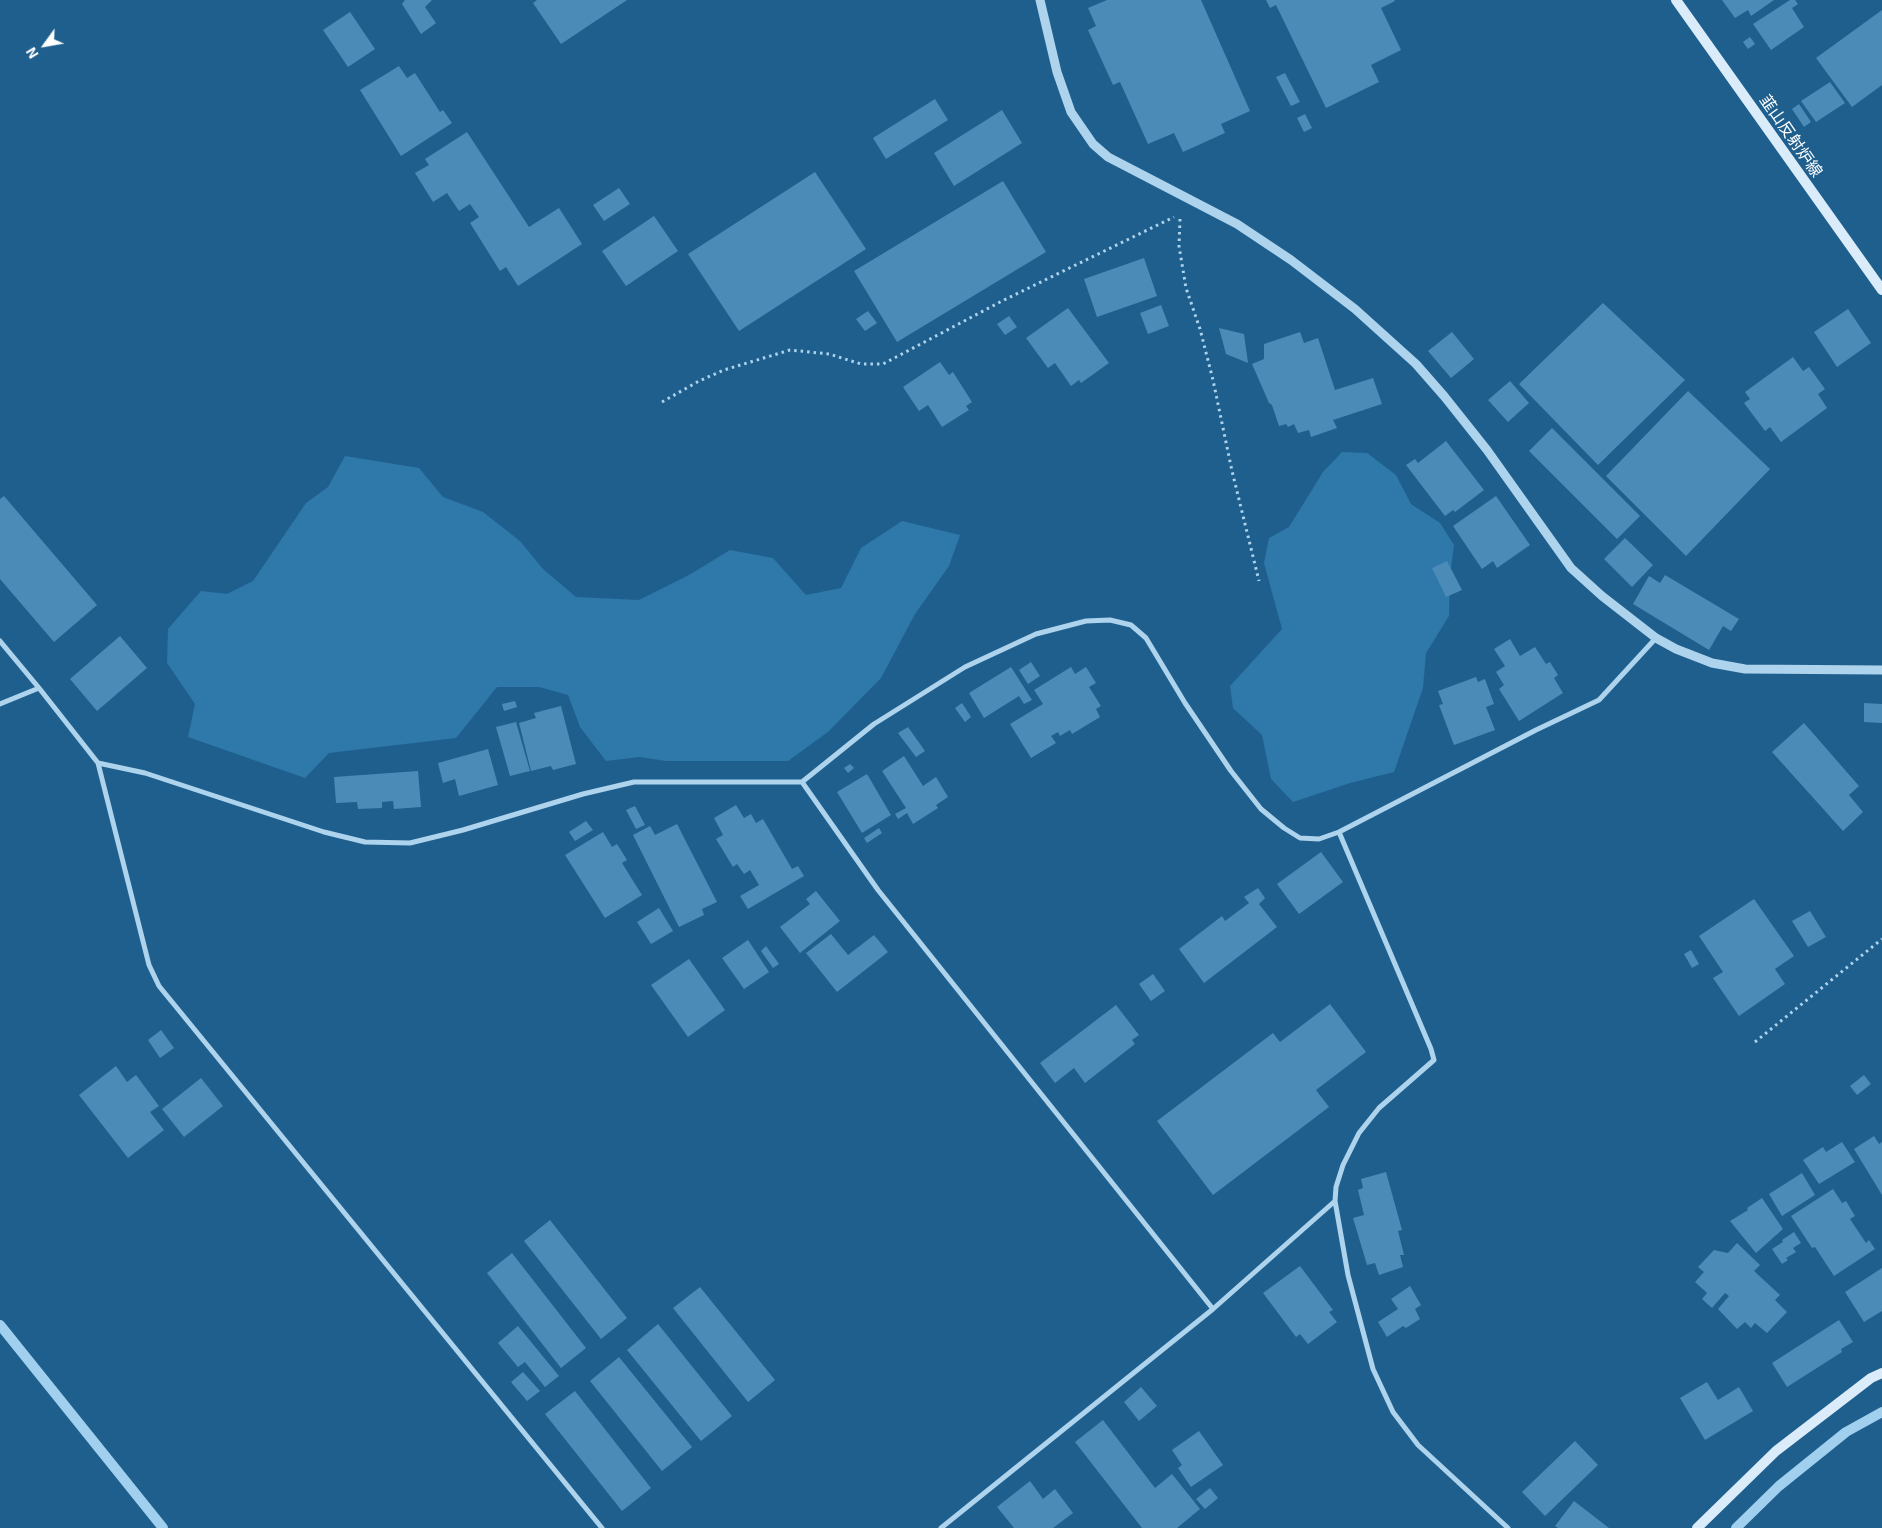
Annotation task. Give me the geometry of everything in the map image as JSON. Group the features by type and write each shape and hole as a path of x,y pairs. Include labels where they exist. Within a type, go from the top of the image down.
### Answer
{"main road":[{"name":"韮山反射炉線","path":"1676,0 1882,290"},
{"path":"1697,1528 1776,1451 1871,1378 1882,1373"}],"street":[{"path":"1040,0 1057,72 1071,112 1093,144 1108,157 1237,224 1291,260 1355,309 1416,364 1444,396 1487,450 1571,568 1602,596 1656,638 1676,650 1712,663 1745,669 1882,670"},
{"path":"98,763 145,773 324,832 364,842 410,843 463,830 583,794 634,782 802,782 874,724 965,667 1036,634 1086,621 1110,620 1131,625 1146,638 1185,703 1231,771 1261,810 1300,838 1319,839 1339,832 1536,730 1599,700 1656,638"},
{"path":"0,641 98,763 148,965 159,986 602,1528"},
{"path":"0,704 39,688"},
{"path":"802,782 878,890 1213,1309"},
{"path":"1339,832 1434,1060 1379,1108 1359,1133 1343,1165 1336,1187 1335,1201 1348,1275 1372,1369 1393,1412 1418,1445 1508,1528"},
{"path":"941,1528 1213,1309 1335,1201"}],"path":[{"path":"662,402 699,381 724,370 790,350 828,354 860,364 883,364 1002,301 1164,223 1180,213 1179,246 1186,288 1209,363 1232,471 1259,581"},
{"path":"1755,1042 1882,939"}],"shaded area":[{"path":"1342,452 1367,453 1396,475 1411,504 1440,523 1454,545 1450,576 1449,616 1426,653 1423,688 1394,772 1350,783 1293,802 1271,779 1262,735 1233,708 1230,686 1282,629 1264,563 1269,538 1289,527 1323,472"},
{"path":"345,456 419,468 443,497 483,512 520,541 543,569 576,597 639,600 689,575 730,550 773,558 806,595 841,588 861,548 902,521 960,535 949,566 915,614 881,678 828,732 788,761 666,761 640,757 606,761 580,727 568,695 539,687 497,687 456,738 329,753 305,778 188,737 195,704 167,663 168,629 201,591 227,594 253,581 306,503 328,487"}],"building":[{"path":"405,0 432,0 425,7 436,23 421,34 402,4"},
{"path":"537,0 627,0 561,44 533,3"},
{"path":"1107,0 1201,0 1250,111 1221,124 1225,133 1183,152 1174,133 1148,144 1120,82 1113,85 1088,30 1096,26 1088,8"},
{"path":"1266,0 1394,0 1381,8 1401,50 1371,65 1379,82 1326,108 1276,5 1270,8"},
{"path":"1722,0 1774,0 1751,16 1748,10 1735,18"},
{"path":"1790,0 1795,0 1798,4 1792,8 1804,27 1771,50 1753,24"},
{"path":"1882,10 1882,85 1852,107 1816,58"},
{"path":"350,12 375,49 348,67 323,30"},
{"path":"1750,37 1755,44 1748,49 1743,42"},
{"path":"399,66 407,78 415,73 440,112 443,110 452,123 401,156 360,90"},
{"path":"1285,73 1300,102 1291,106 1276,77"},
{"path":"1830,82 1845,103 1816,122 1801,101"},
{"path":"935,99 948,120 886,159 873,138"},
{"path":"1799,104 1811,122 1804,127 1792,109"},
{"path":"1002,110 1022,143 954,186 934,153"},
{"path":"1305,114 1312,128 1304,132 1297,118"},
{"path":"467,132 529,227 559,208 582,244 518,286 506,267 500,271 470,223 479,217 470,204 459,211 447,193 433,202 415,173 429,165 425,159"},
{"path":"815,172 866,249 739,331 688,254"},
{"path":"1003,181 1046,252 897,342 854,271"},
{"path":"619,188 630,204 604,221 593,205"},
{"path":"654,216 678,251 626,286 602,251"},
{"path":"1144,258 1157,296 1097,317 1084,279"},
{"path":"1603,303 1685,380 1598,465 1519,384"},
{"path":"1161,305 1169,326 1148,334 1140,313"},
{"path":"1068,308 1109,363 1081,383 1079,380 1071,386 1055,363 1048,368 1026,338"},
{"path":"1848,309 1871,343 1837,367 1814,332"},
{"path":"868,311 877,323 865,331 856,319"},
{"path":"1009,316 1017,327 1005,335 997,324"},
{"path":"1219,328 1244,334 1248,363 1226,354"},
{"path":"1300,332 1304,343 1318,338 1335,390 1373,378 1382,404 1333,420 1337,428 1311,437 1309,430 1298,433 1294,424 1288,427 1286,424 1279,426 1272,405 1269,403 1252,364 1264,359 1264,344"},
{"path":"1452,332 1474,359 1451,378 1428,351"},
{"path":"1793,357 1803,371 1809,367 1825,389 1818,394 1827,408 1781,442 1770,427 1765,431 1744,403 1750,399 1745,392"},
{"path":"940,362 949,375 953,372 972,402 966,406 969,410 942,427 928,405 919,411 903,387"},
{"path":"1510,381 1529,403 1508,422 1488,400"},
{"path":"1688,391 1770,469 1686,556 1606,476"},
{"path":"1552,428 1640,516 1617,539 1529,451"},
{"path":"1446,441 1484,490 1455,512 1453,510 1445,516 1406,465 1415,459 1418,463"},
{"path":"4,496 97,605 54,642 0,579 0,499"},
{"path":"1496,496 1530,545 1497,568 1493,561 1482,569 1453,526"},
{"path":"1625,538 1653,565 1632,587 1604,559"},
{"path":"1447,561 1462,590 1446,597 1432,568"},
{"path":"1665,575 1739,619 1731,631 1723,626 1709,650 1633,604 1649,576 1660,583"},
{"path":"120,636 147,668 97,711 70,679"},
{"path":"1510,639 1520,656 1535,647 1546,664 1550,662 1558,675 1554,678 1563,693 1519,721 1499,689 1504,685 1496,672 1505,666 1494,649"},
{"path":"1031,662 1040,676 1028,684 1019,670"},
{"path":"1011,667 1032,700 1024,704 1019,696 984,718 969,693"},
{"path":"1071,667 1075,674 1086,667 1096,683 1089,687 1101,706 1096,709 1100,717 1072,734 1070,730 1060,736 1058,732 1051,736 1056,743 1031,758 1010,724 1043,704 1034,690"},
{"path":"1476,677 1478,682 1485,679 1494,704 1486,707 1495,730 1454,745 1439,705 1443,704 1438,691"},
{"path":"515,701 517,707 504,711 502,704"},
{"path":"962,703 971,717 965,722 955,708"},
{"path":"1864,703 1882,704 1882,723 1864,722"},
{"path":"561,706 576,764 553,770 551,766 531,771 519,723 536,718 534,713"},
{"path":"516,722 530,771 510,776 496,727"},
{"path":"1804,723 1859,786 1849,795 1863,812 1843,831 1772,752"},
{"path":"908,727 925,751 916,757 898,733"},
{"path":"488,749 498,785 459,796 455,779 443,783 438,763"},
{"path":"904,756 923,786 936,777 948,797 936,805 938,808 913,824 907,813 898,819 895,814 906,808 882,771"},
{"path":"850,764 854,768 848,773 844,768"},
{"path":"418,771 421,807 394,809 393,801 382,802 382,808 358,809 357,802 336,803 334,777"},
{"path":"867,774 891,815 862,833 837,792"},
{"path":"736,805 744,818 751,814 756,823 763,819 792,869 798,866 804,876 748,909 740,896 759,885 750,870 744,874 737,864 733,867 716,839 723,835 714,818"},
{"path":"635,806 645,825 636,829 626,810"},
{"path":"586,821 593,830 575,841 569,832"},
{"path":"677,824 717,902 702,909 704,915 679,927 633,835 650,826 655,835"},
{"path":"879,828 882,833 867,843 864,838"},
{"path":"603,832 612,847 617,844 627,860 622,863 642,895 605,918 565,855"},
{"path":"1321,852 1343,882 1299,914 1277,884"},
{"path":"1258,888 1265,898 1259,904 1277,927 1204,983 1179,949 1222,916 1225,921 1249,903 1244,897"},
{"path":"816,891 840,921 800,953 780,927 810,904 806,899"},
{"path":"1754,899 1794,956 1775,969 1785,984 1739,1016 1713,978 1723,972 1699,936"},
{"path":"659,908 673,931 651,944 637,922"},
{"path":"1810,911 1826,937 1808,947 1792,921"},
{"path":"831,934 848,955 874,935 888,952 837,992 806,953"},
{"path":"748,940 769,972 744,989 722,958"},
{"path":"766,946 779,964 773,968 761,951"},
{"path":"1691,950 1699,964 1692,968 1684,954"},
{"path":"689,959 725,1010 688,1037 651,985"},
{"path":"1153,974 1165,991 1151,1001 1139,984"},
{"path":"1330,1004 1366,1052 1316,1090 1329,1107 1213,1195 1157,1121 1273,1033 1280,1042"},
{"path":"1116,1005 1139,1035 1132,1040 1135,1044 1085,1083 1074,1068 1055,1083 1040,1063"},
{"path":"161,1030 174,1048 160,1058 148,1040"},
{"path":"116,1066 127,1082 136,1075 159,1106 150,1112 164,1130 128,1158 79,1095"},
{"path":"1864,1075 1871,1084 1857,1095 1850,1086"},
{"path":"201,1078 223,1106 184,1137 162,1109"},
{"path":"1874,1136 1879,1144 1882,1142 1882,1195 1854,1149"},
{"path":"1842,1142 1855,1162 1819,1184 1803,1160 1823,1147 1826,1152"},
{"path":"1386,1172 1402,1230 1398,1231 1404,1255 1400,1255 1403,1267 1379,1275 1375,1263 1367,1265 1353,1218 1364,1215 1358,1190 1363,1188 1361,1179"},
{"path":"1802,1173 1815,1195 1782,1216 1769,1194"},
{"path":"1833,1189 1842,1203 1846,1201 1855,1216 1850,1219 1866,1243 1869,1240 1875,1249 1834,1276 1815,1247 1812,1248 1791,1216"},
{"path":"1762,1198 1783,1229 1756,1253 1730,1221 1748,1210 1747,1208"},
{"path":"550,1220 627,1318 601,1339 524,1241"},
{"path":"1794,1232 1801,1243 1793,1248 1796,1252 1786,1258 1788,1260 1782,1264 1772,1249"},
{"path":"1737,1243 1760,1265 1754,1271 1780,1295 1775,1300 1787,1312 1767,1333 1755,1323 1751,1328 1745,1322 1737,1329 1718,1309 1729,1296 1725,1293 1712,1308 1702,1299 1707,1293 1695,1282 1704,1272 1698,1267 1714,1250 1728,1253"},
{"path":"512,1253 586,1348 561,1368 487,1273"},
{"path":"1300,1266 1333,1310 1329,1312 1337,1322 1308,1344 1300,1334 1296,1337 1263,1293"},
{"path":"1882,1268 1882,1311 1864,1322 1845,1292"},
{"path":"1410,1286 1421,1305 1415,1309 1420,1319 1406,1328 1403,1326 1387,1337 1378,1322 1398,1309 1391,1299"},
{"path":"700,1287 775,1380 748,1402 673,1308"},
{"path":"1839,1320 1853,1342 1841,1349 1842,1352 1787,1387 1772,1363"},
{"path":"658,1324 732,1416 701,1441 627,1350"},
{"path":"518,1326 559,1376 545,1387 525,1362 518,1367 498,1343"},
{"path":"619,1357 692,1447 662,1471 590,1381"},
{"path":"523,1372 540,1391 527,1401 511,1382"},
{"path":"1707,1382 1718,1400 1739,1387 1753,1411 1705,1440 1680,1398"},
{"path":"1141,1387 1157,1406 1139,1421 1124,1402"},
{"path":"575,1391 651,1488 622,1511 545,1414"},
{"path":"1103,1420 1155,1488 1172,1474 1200,1509 1177,1528 1142,1528 1075,1442"},
{"path":"1199,1431 1223,1465 1191,1487 1178,1468 1182,1465 1172,1450"},
{"path":"1575,1441 1598,1465 1545,1516 1522,1492"},
{"path":"1030,1481 1043,1499 1055,1489 1073,1513 1053,1528 1014,1528 997,1507"},
{"path":"1210,1488 1218,1498 1205,1509 1196,1499"},
{"path":"1574,1501 1609,1528 1558,1528 1555,1526"}],"waterway":[{"path":"0,1325 163,1528"},
{"path":"1736,1528 1779,1486 1846,1432 1882,1412"}]}
